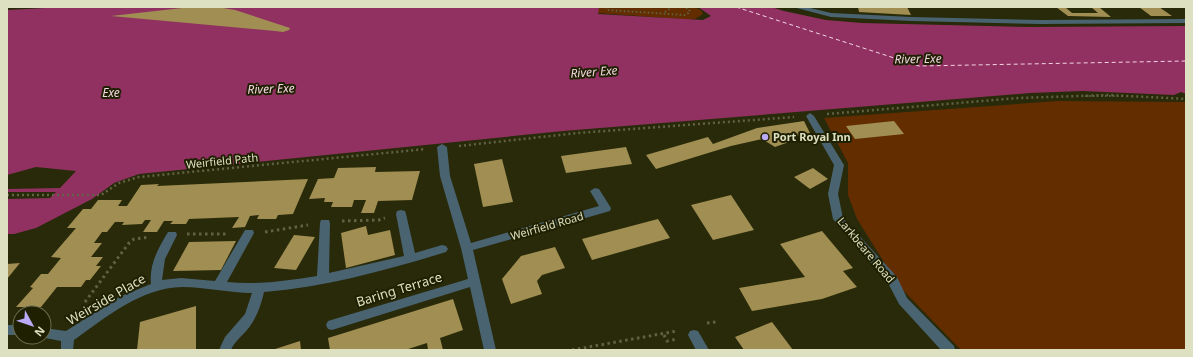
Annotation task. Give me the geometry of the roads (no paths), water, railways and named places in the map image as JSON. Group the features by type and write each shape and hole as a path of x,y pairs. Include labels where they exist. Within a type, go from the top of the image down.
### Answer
{"street":[{"path":"797,7 831,15 911,19 1040,22 1186,21"},
{"name":"Larkbeare Road","path":"810,116 839,165 833,194 838,219 892,280 903,301 949,350"},
{"path":"442,147 445,176 467,248 490,350"},
{"name":"Weirfield Road","path":"467,248 606,208 595,191"},
{"path":"401,214 410,258"},
{"path":"323,278 326,223"},
{"path":"219,285 249,233"},
{"name":"Weirside Place","path":"157,286 155,274 157,264 172,235"},
{"name":"Weirside Place","path":"68,337 126,301 157,286 179,282 250,288 307,283 323,278 382,266 442,249"},
{"name":"Baring Terrace","path":"332,325 475,281"},
{"path":"225,350 226,344 242,327 256,307 259,287"},
{"path":"697,330 703,350"},
{"path":"52,334 68,337 67,350"}],"water":[{"name":"Exe","path":"65,7 599,7 598,14 703,20 711,16 698,7 771,7 826,20 862,23 1030,27 1186,26 1186,94 1181,92 1174,95 1082,91 1030,93 563,131 139,174 114,183 92,199 36,228 14,234 7,234 7,199 50,198 56,192 7,192 7,189 60,188 76,171 36,167 7,175 7,10"}],"place":[{"name":"Port Royal Inn","path":"765,137"}],"water label":[{"name":"River Exe","path":"918,59"},
{"name":"River Exe","path":"594,72"},
{"name":"River Exe","path":"271,89"}]}
